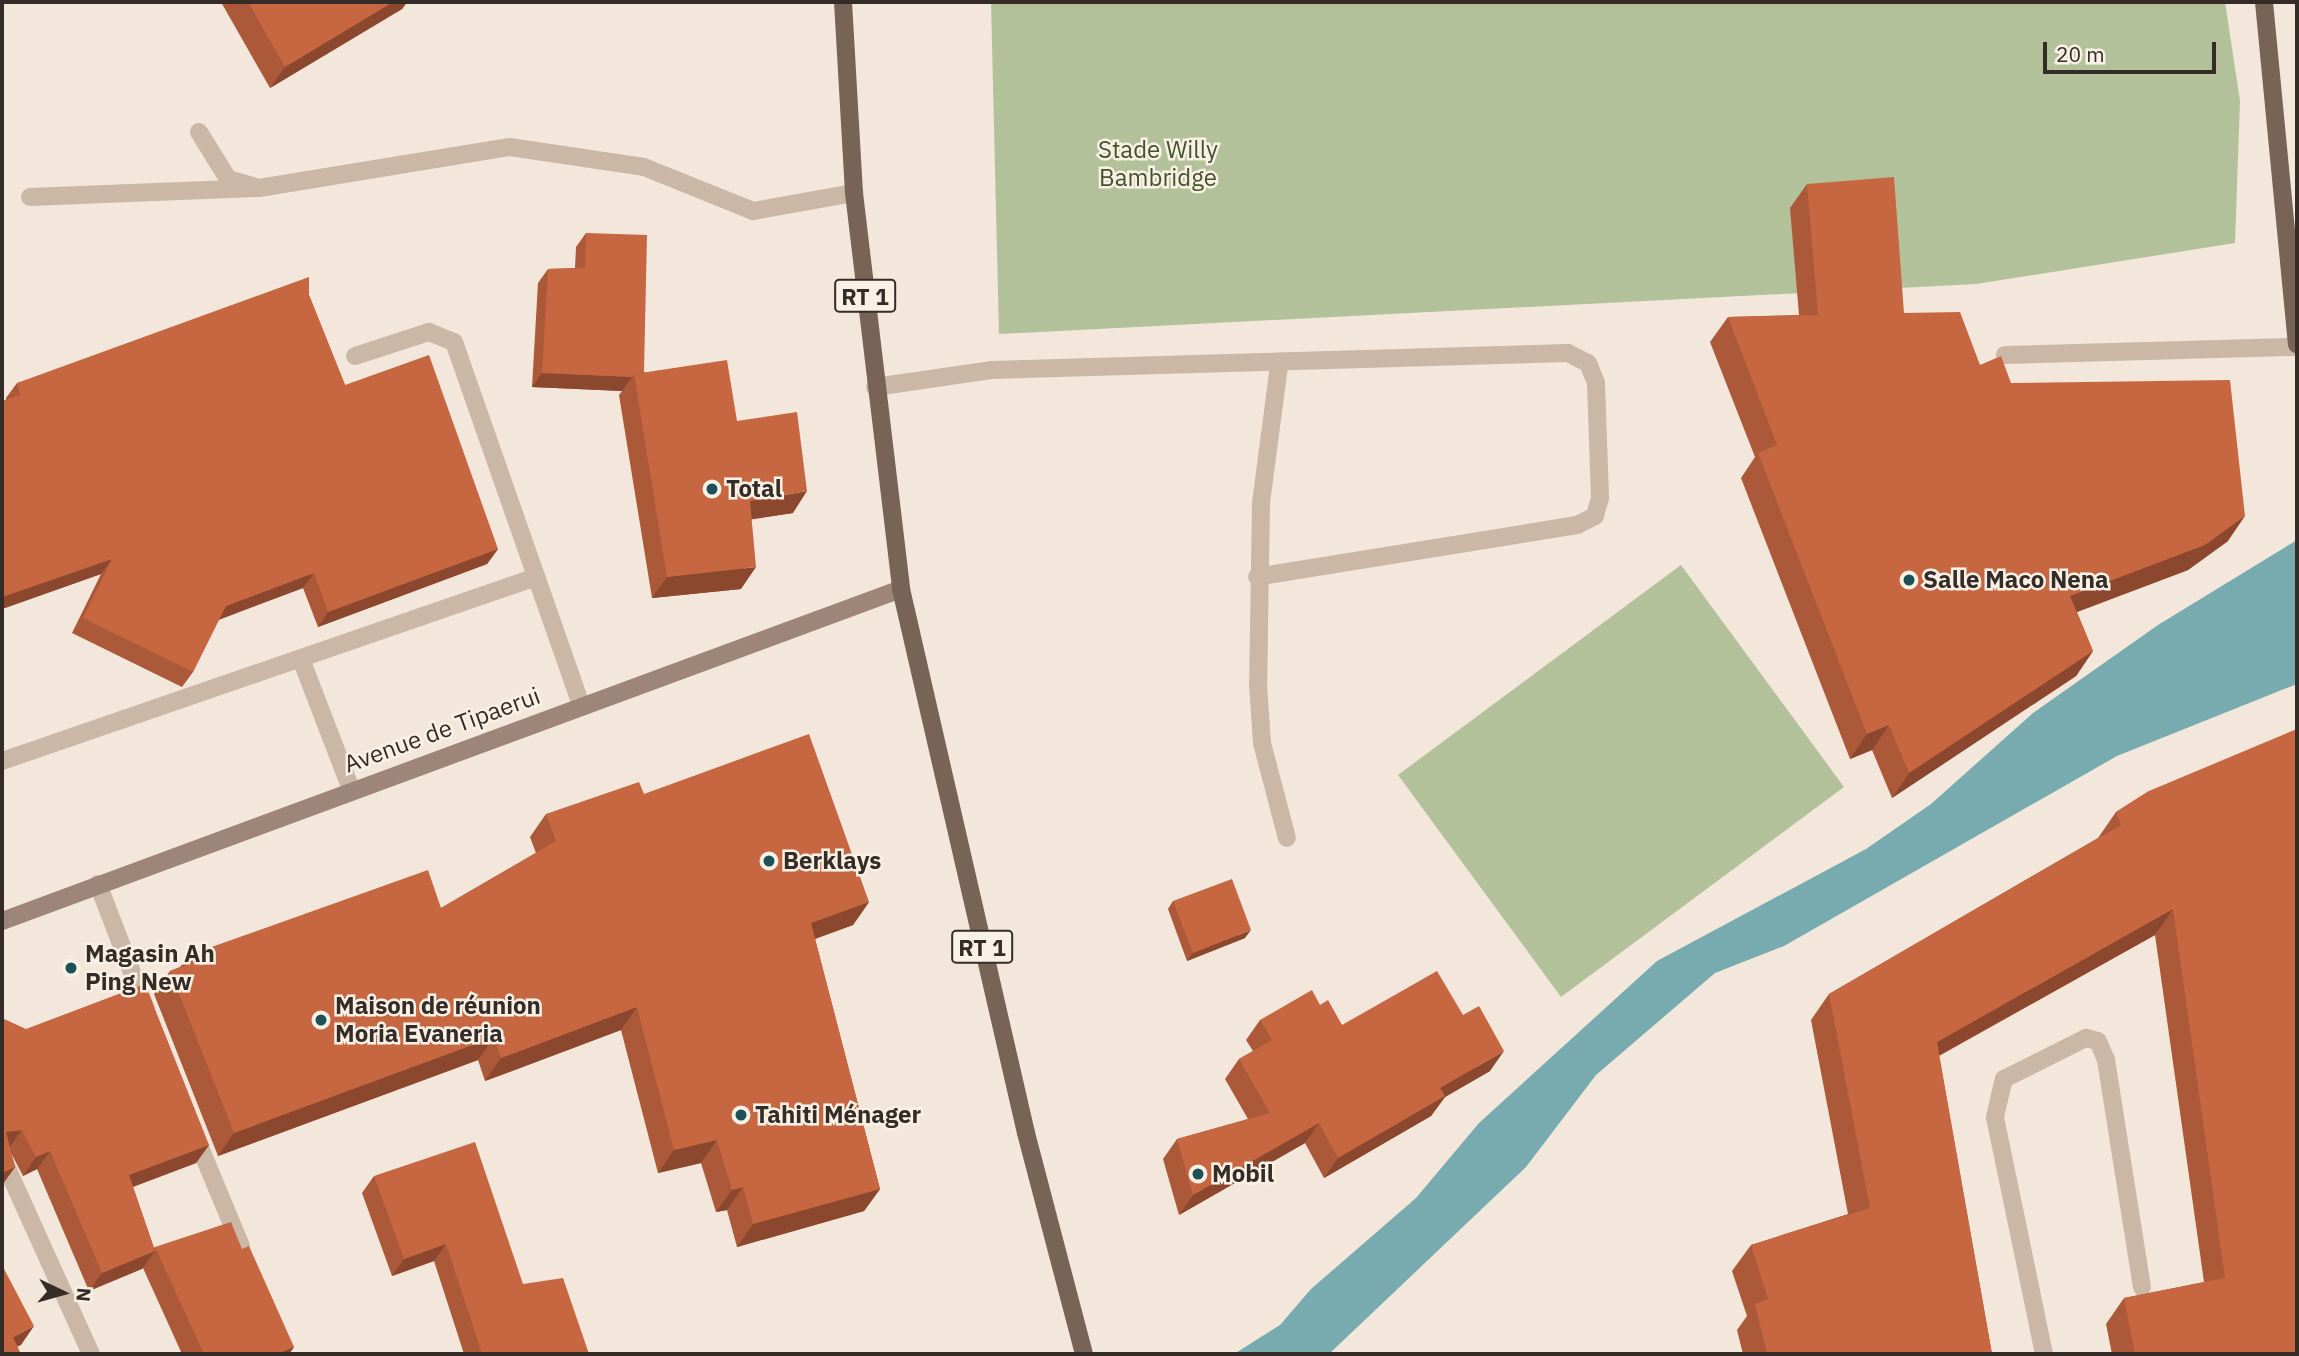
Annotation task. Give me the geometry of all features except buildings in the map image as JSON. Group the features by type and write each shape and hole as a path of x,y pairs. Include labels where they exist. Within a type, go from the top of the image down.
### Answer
{"main road":[{"name":"RT 1","path":"843,2 854,193 901,589 1084,1354"},
{"path":"2264,2 2297,346"},
{"name":"Avenue de Tipaerui","path":"2,920 351,789 901,589"}],"street":[{"path":"199,132 228,179 259,188"},
{"path":"30,197 259,188 510,148 644,167 753,211 854,193"},
{"path":"355,356 429,332 454,342 581,705"},
{"path":"2005,355 2297,346"},
{"path":"875,387 990,370 1279,366 1568,353 1588,363 1595,383 1600,498 1595,516 1577,525 1257,577"},
{"path":"1279,366 1257,577 1262,743 1287,838"},
{"path":"2,761 537,577"},
{"path":"301,659 351,789"},
{"path":"98,884 152,1027"},
{"path":"2044,1354 1995,1117 2004,1079 2086,1038 2098,1041 2106,1060 2142,1287"},
{"path":"188,1118 241,1246"},
{"path":"2,1157 91,1354"}],"green space":[{"name":"Stade Willy Bambridge","path":"991,2 2225,2 2240,101 2235,243 1976,284 999,334"},
{"path":"1681,565 1844,787 1561,997 1398,775"}],"water":[{"path":"2297,540 2297,684 2117,756 1784,946 1715,973 1596,1075 1526,1167 1329,1354 1234,1354 1280,1325 1311,1289 1416,1198 1479,1123 1657,961 1866,849 1931,804 2033,713 2158,625"}],"place":[{"name":"Total","path":"712,489"},
{"name":"Salle Maco Nena","path":"1909,580"},
{"name":"Berklays","path":"769,861"},
{"name":"Magasin Ah Ping New","path":"71,968"},
{"name":"Maison de réunion Moria Evaneria","path":"321,1020"},
{"name":"Tahiti Ménager","path":"741,1115"},
{"name":"Mobil","path":"1198,1174"}]}
